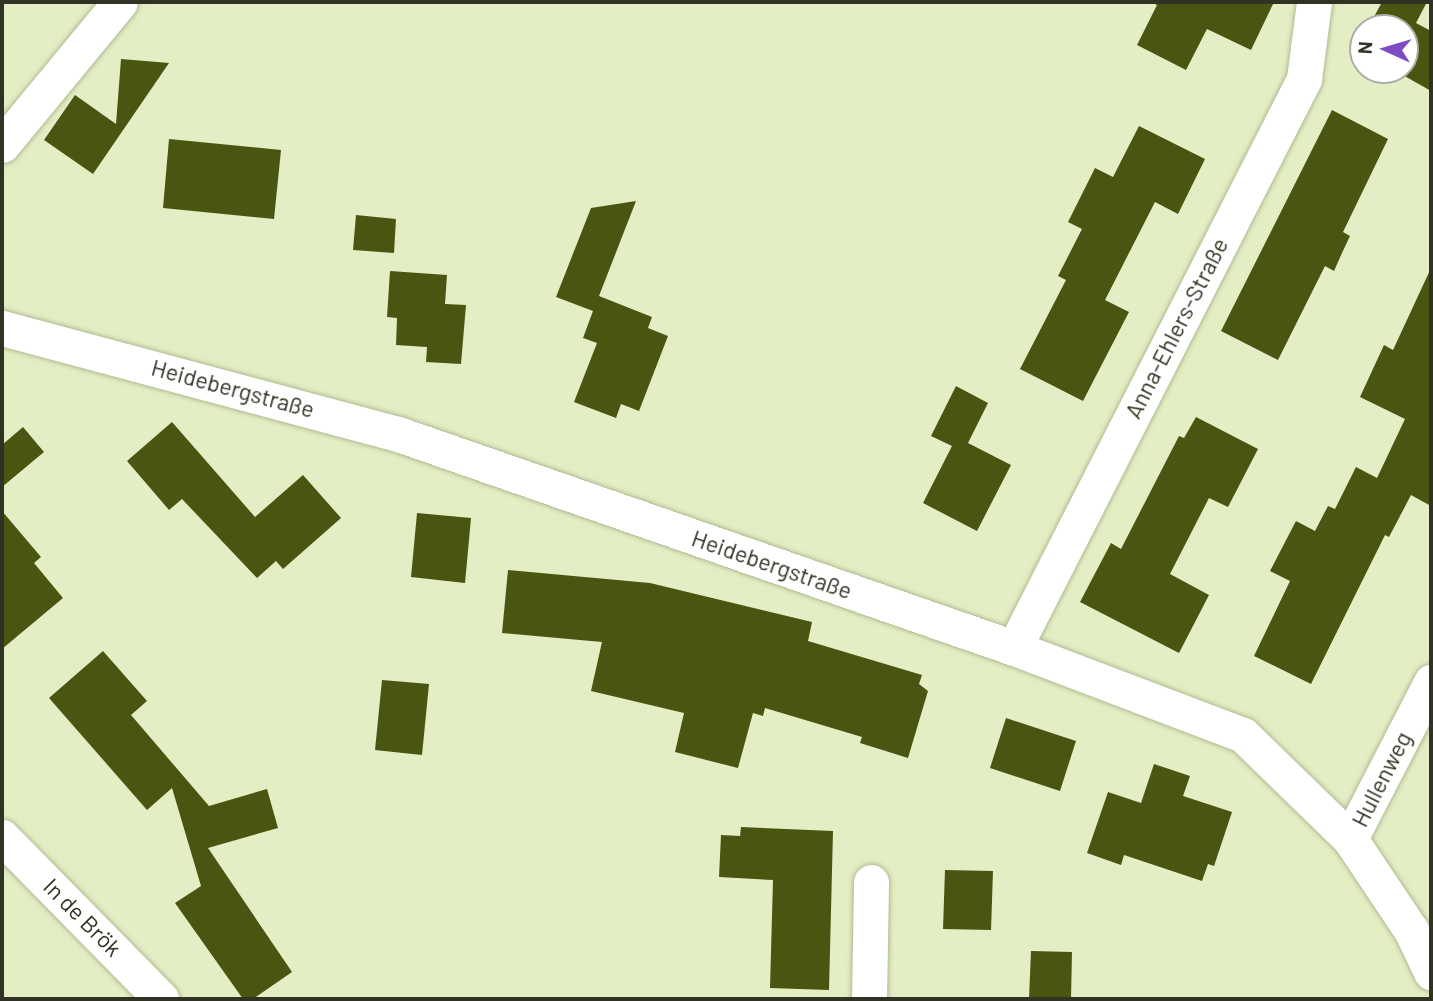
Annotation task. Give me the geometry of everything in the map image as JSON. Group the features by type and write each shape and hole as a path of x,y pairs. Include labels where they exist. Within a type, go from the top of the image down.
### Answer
{"street":[{"path":"2,145 120,2"},
{"name":"Anna-Ehlers-Straße","path":"1014,648 1304,79 1314,2"},
{"name":"Heidebergstraße","path":"2,328 398,434 1014,648 1243,735 1350,839 1411,930 1431,972"},
{"name":"Hullenweg","path":"1350,839 1431,682"},
{"name":"In de Brök","path":"2,837 161,999"},
{"path":"869,999 871,882"}],"building":[{"path":"1150,2 1274,2 1251,50 1207,29 1186,70 1137,45 1157,5"},
{"path":"1382,2 1427,2 1419,17 1419,14 1376,14"},
{"path":"1419,25 1431,31 1431,91 1419,84"},
{"path":"121,59 169,63 93,174 44,140 75,95 116,124"},
{"path":"1332,110 1388,139 1343,232 1350,236 1334,271 1325,266 1278,360 1221,331"},
{"path":"1139,126 1205,159 1178,214 1155,202 1105,300 1129,312 1083,401 1020,369 1066,280 1058,276 1082,229 1068,222 1095,168 1113,177"},
{"path":"169,139 281,150 274,219 163,208"},
{"path":"636,201 599,296 652,317 648,328 668,336 639,411 621,404 616,418 574,402 597,343 583,338 593,311 556,297 591,208"},
{"path":"356,215 396,219 394,253 353,250"},
{"path":"1431,268 1431,506 1411,495 1389,537 1385,535 1311,684 1254,656 1290,581 1270,571 1296,521 1315,531 1328,506 1335,509 1356,467 1377,478 1405,419 1360,397 1384,345 1393,350"},
{"path":"390,271 447,275 445,304 466,305 461,364 426,362 427,347 396,345 397,318 387,317"},
{"path":"956,386 988,403 968,443 1011,465 977,531 923,503 952,446 931,436"},
{"path":"1196,417 1258,449 1228,507 1209,498 1170,574 1209,595 1179,653 1080,602 1111,543 1121,549 1179,436 1184,438"},
{"path":"172,422 255,517 303,475 341,518 283,569 276,561 257,578 182,499 169,510 127,461"},
{"path":"23,427 44,452 2,487 2,445"},
{"path":"2,511 41,557 34,563 63,598 2,649"},
{"path":"417,513 471,518 465,583 411,577"},
{"path":"508,570 650,583 812,622 808,641 922,675 919,684 928,691 908,758 860,743 862,737 765,708 763,716 753,713 738,768 675,752 684,713 591,691 602,642 502,633"},
{"path":"103,651 147,701 131,715 209,806 267,789 278,828 208,848 292,972 253,999 243,999 175,903 201,886 172,788 147,810 49,698"},
{"path":"382,680 429,684 422,755 375,750"},
{"path":"1006,718 1076,741 1060,791 990,768"},
{"path":"1154,764 1190,776 1183,796 1232,812 1214,866 1208,864 1202,881 1124,855 1121,865 1087,853 1108,792 1141,803"},
{"path":"741,827 833,831 829,990 770,988 773,880 719,877 721,835 740,836"},
{"path":"945,870 993,871 991,930 943,929"},
{"path":"1031,951 1072,952 1071,999 1029,999"}]}
